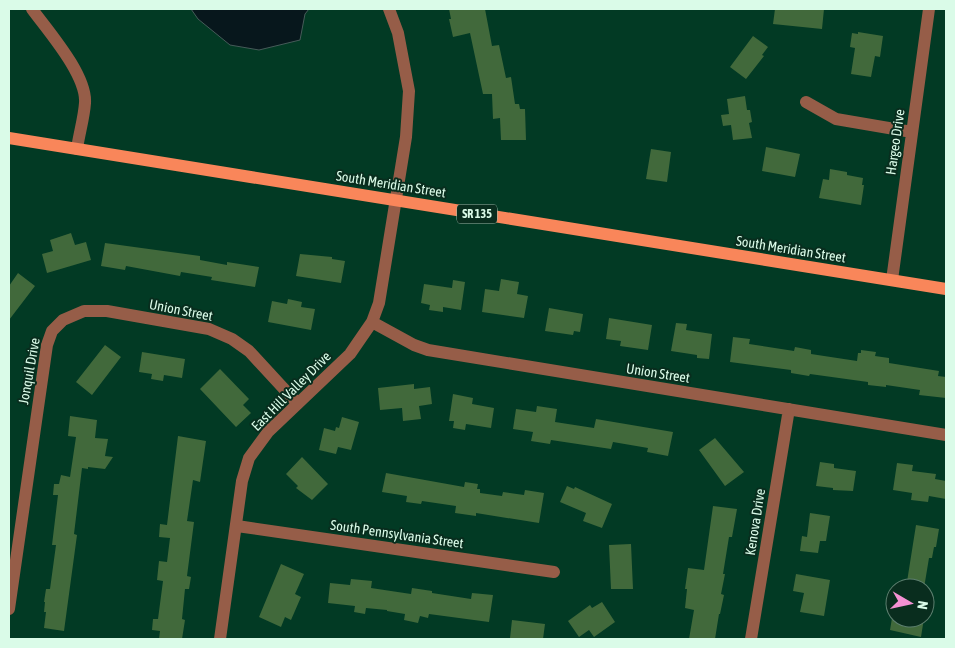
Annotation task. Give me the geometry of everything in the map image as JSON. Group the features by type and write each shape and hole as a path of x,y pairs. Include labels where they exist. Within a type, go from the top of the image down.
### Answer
{"main road":[{"name":"South Meridian Street","path":"9,138 946,289"}],"street":[{"path":"32,9 76,71 82,84 86,102 77,149"},
{"name":"East Hill Valley Drive","path":"220,639 242,481 250,458 268,432 350,354 372,322 379,303 406,137 409,91 398,32 389,9"},
{"name":"Hargeo Drive","path":"892,280 929,9"},
{"path":"806,102 836,119 912,132"},
{"name":"Union Street","path":"63,320 84,311 107,311 209,329 232,339 249,351 297,403"},
{"name":"Jonquil Drive","path":"9,609 47,346 52,332 63,320"},
{"name":"Union Street","path":"372,322 414,345 428,350 946,435"},
{"name":"Kenova Drive","path":"751,639 789,409"},
{"name":"South Pennsylvania Street","path":"237,526 554,572"}],"shaded area":[{"path":"191,9 309,9 305,14 300,40 259,50 230,45 198,19"}],"building":[{"path":"449,9 485,9 492,46 499,45 506,78 511,77 515,104 519,104 520,109 525,109 526,140 501,140 500,118 493,119 492,94 483,94 470,33 453,37"},
{"path":"775,9 824,9 822,29 773,24"},
{"path":"858,32 883,36 880,57 875,56 871,77 851,74 855,48 850,47 852,33 858,34"},
{"path":"753,36 768,47 762,55 764,56 746,79 730,67"},
{"path":"745,96 747,110 750,110 752,122 749,123 752,138 733,140 731,125 723,126 721,115 729,114 727,99"},
{"path":"766,147 800,154 795,177 762,171"},
{"path":"651,149 671,152 667,182 646,179"},
{"path":"830,169 847,172 847,175 863,178 862,185 864,185 861,205 819,198 823,179 829,180"},
{"path":"71,233 75,245 86,242 91,260 47,273 42,254 53,251 50,240"},
{"path":"105,243 200,256 200,260 227,265 227,262 259,267 255,287 211,280 212,277 181,272 180,276 126,266 125,270 101,266"},
{"path":"300,254 332,257 332,259 345,261 341,283 296,276"},
{"path":"18,273 35,286 9,320 9,286"},
{"path":"501,279 519,282 517,294 528,296 524,318 482,312 485,289 499,291"},
{"path":"453,280 465,282 461,310 443,307 443,312 429,310 430,305 421,303 424,284 452,288"},
{"path":"288,299 302,302 301,307 315,309 311,330 268,322 272,301 287,304"},
{"path":"549,308 583,314 580,332 574,331 573,335 545,331"},
{"path":"609,318 652,325 648,350 620,346 621,341 606,339"},
{"path":"676,323 687,324 686,330 712,334 709,359 671,351"},
{"path":"733,337 750,339 749,344 794,351 795,347 811,350 811,354 857,361 858,353 861,353 861,350 876,352 875,356 889,358 889,363 939,371 938,376 946,377 946,398 919,395 920,390 886,385 886,387 868,385 868,382 810,374 809,376 791,373 791,370 730,362"},
{"path":"105,345 121,357 92,395 76,382"},
{"path":"142,352 185,359 182,378 164,375 163,381 151,379 152,374 139,372"},
{"path":"220,369 249,399 243,405 251,413 236,427 200,389"},
{"path":"414,384 414,389 430,387 432,404 419,406 421,419 403,421 402,408 380,410 378,388"},
{"path":"453,394 473,398 472,404 494,408 491,428 466,424 465,430 453,428 454,421 449,421"},
{"path":"537,406 557,409 555,422 594,428 596,419 673,432 668,456 647,452 648,448 613,442 611,449 551,440 550,444 531,441 533,432 513,429 516,409 536,412"},
{"path":"70,416 97,420 95,438 108,439 105,456 113,457 105,469 82,468 74,534 77,535 64,631 44,628 46,612 44,612 44,602 46,589 50,589 56,545 52,545 58,495 53,495 54,484 59,484 61,475 70,477 76,437 68,436"},
{"path":"342,417 359,422 351,450 338,447 336,454 319,450 324,428 335,431 336,427 339,428"},
{"path":"178,436 206,441 200,482 193,480 187,521 194,522 187,576 191,577 189,589 185,589 182,619 185,620 182,639 159,639 160,631 152,630 153,619 158,619 163,581 157,580 159,561 167,562 170,538 159,537 160,524 167,525"},
{"path":"715,438 744,472 725,486 699,450"},
{"path":"302,457 328,484 312,500 296,488 298,486 286,474"},
{"path":"820,462 834,464 834,468 856,471 853,491 833,490 833,488 816,486"},
{"path":"897,463 913,465 912,471 936,474 935,479 946,481 946,499 929,496 928,502 911,500 912,493 893,490"},
{"path":"386,473 464,487 465,482 478,484 477,489 480,489 480,493 502,496 503,492 524,495 525,490 544,493 539,523 476,513 476,516 455,513 456,506 422,501 421,504 406,502 407,496 382,492"},
{"path":"567,486 574,489 575,487 612,504 602,528 583,521 586,513 560,502"},
{"path":"713,506 737,509 732,537 729,537 723,574 725,574 721,594 724,595 715,639 689,639 694,610 685,608 688,568 704,570"},
{"path":"810,513 830,516 826,541 820,541 818,553 800,551 802,536 807,537"},
{"path":"916,525 939,529 936,547 934,547 932,558 929,558 926,578 908,578"},
{"path":"631,544 633,589 611,589 609,545"},
{"path":"281,564 304,574 295,594 301,597 291,620 285,617 281,627 259,617"},
{"path":"796,574 830,580 824,616 800,612 804,593 793,591"},
{"path":"351,579 372,581 371,588 411,594 412,588 471,599 472,593 493,595 489,622 429,614 428,618 420,616 418,623 404,620 405,614 387,610 366,608 365,614 354,612 355,606 328,603 330,583 350,585"},
{"path":"602,602 615,622 594,637 589,630 579,637 568,621 590,605 592,608"},
{"path":"512,620 545,624 543,639 510,638"},
{"path":"890,628 922,628 921,637 890,630"}]}
